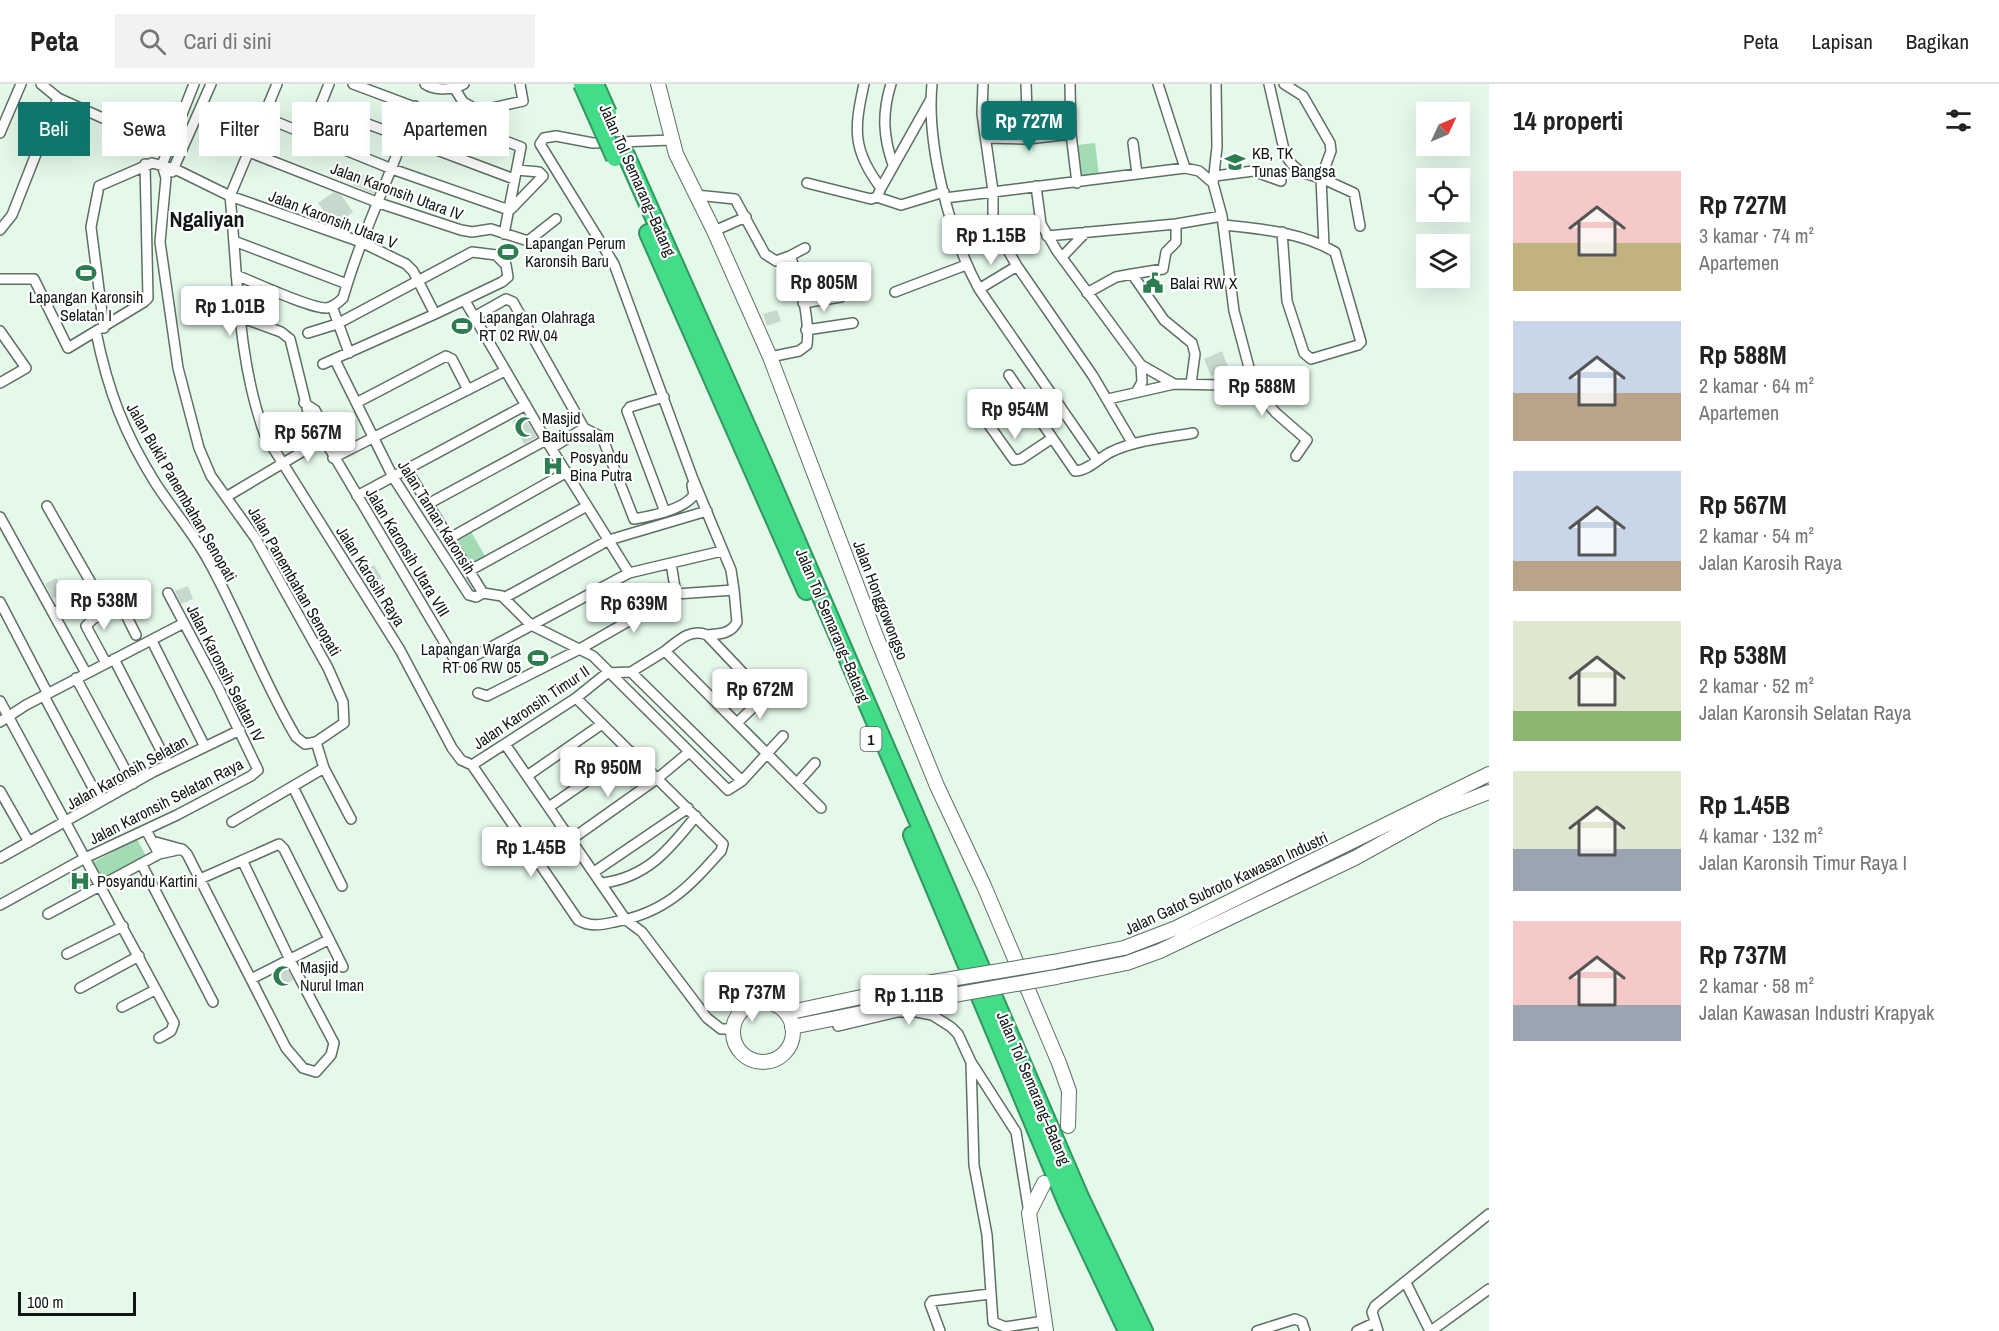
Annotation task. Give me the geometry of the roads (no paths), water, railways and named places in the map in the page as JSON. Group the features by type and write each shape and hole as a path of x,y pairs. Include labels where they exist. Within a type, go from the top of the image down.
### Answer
{"highway":[{"name":"Jalan Tol Semarang–Batang","path":"582,84 621,156 765,466 1080,1197 1128,1323 1144,1331"},
{"name":"Jalan Tol Semarang–Batang","path":"595,84 621,156"}],"street":[{"path":"0,133 21,84"},
{"path":"41,84 58,98 102,118"},
{"path":"166,178 162,165 194,84"},
{"name":"Jalan Panembahan Senopati","path":"211,84 175,169 166,178 163,189 160,242 180,377 204,461 256,539 328,668 343,702 344,723 316,742"},
{"path":"270,102 277,84"},
{"path":"322,102 329,84"},
{"path":"353,84 404,102"},
{"path":"424,84 433,88 455,89 464,84"},
{"path":"455,89 463,102 479,111 523,101 520,84"},
{"name":"Jalan Honggowongso","path":"658,84 672,140 770,357 876,636 937,786 984,886 1067,1082 1071,1100 1068,1126"},
{"path":"864,84 856,124 857,143 879,193 901,205 944,195 1077,183 1185,168 1199,171 1214,179 1253,171 1281,181"},
{"path":"891,84 883,118 886,145 892,165"},
{"path":"932,84 931,99 944,195 966,265 979,289 1096,460"},
{"path":"983,84 982,114 996,226 1017,266 1108,399 1133,444"},
{"path":"1026,84 1028,139"},
{"path":"1070,84 1071,134 1077,183"},
{"path":"1158,84 1185,168"},
{"path":"1216,84 1214,179 1234,311 1251,375 1262,396 1276,413 1307,440 1296,456"},
{"path":"1269,84 1290,163 1303,174 1321,178 1354,193 1360,226"},
{"path":"1284,84 1303,96 1330,143 1331,151 1321,178 1324,246"},
{"path":"0,230 12,215 58,98"},
{"path":"807,183 871,200 879,193 892,165 931,99"},
{"path":"0,108 7,116"},
{"path":"986,138 1028,139 1071,134"},
{"path":"474,317 503,300 510,300 584,428 602,437 633,518 665,512 690,500 694,492 614,264 540,144 544,138 552,136 592,143 672,140"},
{"path":"504,234 521,147 509,142"},
{"path":"1133,143 1137,174"},
{"path":"230,196 247,156"},
{"name":"Jalan Karonsih Utara IV","path":"259,156 379,204 467,232 486,229 528,241 556,219"},
{"path":"359,156 509,210"},
{"path":"236,275 314,305 332,306 343,298 361,242 379,204 397,156"},
{"path":"458,156 516,174 539,172 543,176 509,210"},
{"path":"0,279 34,279 68,347 100,330 130,313 148,298 145,164 113,178 98,188 91,227 100,330"},
{"name":"Jalan Karonsih Utara V","path":"145,164 162,165 175,169 230,196 361,242 406,264 418,280 435,314"},
{"path":"1036,186 1041,224 1047,236 1141,365 1174,384"},
{"path":"146,192 163,189"},
{"path":"696,195 735,199 765,254 776,261 805,248"},
{"name":"Jalan Karosih Raya","path":"230,196 240,317 258,415 281,463 400,650 424,691 452,748 461,760 472,765 578,920 594,925 626,920 665,905 697,878 723,848 723,844 696,816"},
{"path":"714,231 746,217"},
{"path":"1047,236 1222,221 1282,232 1324,246 1339,256 1361,342 1311,359 1304,353 1287,300 1282,232"},
{"path":"1087,293 1116,277 1163,270 1166,252 1176,242 1176,224"},
{"path":"1062,257 1086,232"},
{"path":"234,241 347,284"},
{"path":"308,333 337,324 472,252 496,255 507,269 507,278 465,301 322,364"},
{"path":"770,357 803,350 807,345 803,303 790,256"},
{"path":"895,292 966,265"},
{"path":"979,289 1017,266"},
{"path":"1132,274 1164,320 1192,343 1195,354 1191,384"},
{"path":"803,303 841,297"},
{"path":"465,301 549,444 629,573"},
{"path":"332,306 349,353"},
{"name":"Jalan Karonsih Utara VIII","path":"240,317 281,332 290,339 304,403 322,440 335,456 454,659 460,663 531,626"},
{"path":"806,330 853,323"},
{"name":"Jalan Bukit Panembahan Senopati","path":"100,330 114,406 157,485 188,527 209,562 296,736 305,744 316,742"},
{"path":"0,331 26,368 0,383"},
{"path":"358,402 446,356 454,362 468,390"},
{"name":"Jalan Taman Karonsih","path":"335,360 358,402 373,439 393,477 466,592 474,597 483,593 504,598"},
{"path":"1137,391 1142,382 1141,365"},
{"path":"304,403 315,410 335,456 505,371"},
{"path":"1009,375 1075,471 1084,470 1096,460 1133,444 1193,433"},
{"path":"1108,399 1174,384 1221,385 1251,375"},
{"path":"662,397 731,570 738,622 726,633 707,635"},
{"path":"662,397 630,407 627,411 665,512"},
{"path":"357,496 526,405"},
{"path":"984,418 1014,460 1021,459 1051,439"},
{"path":"428,504 584,428"},
{"path":"226,497 322,440"},
{"name":"Jalan Taman Karonsih","path":"407,470 483,593"},
{"path":"450,538 567,472"},
{"path":"48,506 94,588 85,598 53,613"},
{"path":"469,571 587,506"},
{"path":"708,511 609,540 504,598 531,626 593,656 607,673 728,790 742,781 783,736"},
{"path":"0,517 86,673"},
{"path":"531,626 629,573 722,551"},
{"path":"671,563 676,594"},
{"path":"478,693 487,696 578,650 676,594 734,590"},
{"name":"Jalan Karonsih Selatan IV","path":"168,593 258,768"},
{"path":"116,595 136,635"},
{"path":"0,602 100,801"},
{"path":"121,605 93,619 87,626 110,661 168,764"},
{"path":"0,722 76,678 184,623"},
{"path":"607,673 631,672 691,633 699,632 707,635 762,692 763,698 738,722"},
{"path":"152,641 205,747"},
{"path":"665,651 821,807"},
{"path":"631,672 742,781"},
{"name":"Jalan Karonsih Timur II","path":"472,765 576,698 607,673"},
{"path":"76,678 133,784"},
{"path":"576,698 696,816 656,863 619,881 603,883"},
{"name":"Jalan Karonsih Selatan Raya","path":"0,700 85,858"},
{"path":"527,776 602,724"},
{"name":"Jalan Karonsih Selatan","path":"0,858 168,764 240,730"},
{"path":"316,742 324,768 351,819"},
{"path":"505,744 603,883 626,920 642,932 707,1018 721,1029 733,1029"},
{"path":"549,807 630,751"},
{"path":"538,863 658,778 688,753"},
{"path":"798,782 815,763"},
{"name":"Jalan Karonsih Selatan Raya","path":"0,905 85,858 146,830 251,776 258,768"},
{"path":"232,822 324,768"},
{"name":"Jalan Gatot Subroto Kawasan Industri","path":"786,1013 927,983 1124,948 1168,931 1489,774"},
{"path":"293,787 342,886"},
{"path":"0,791 29,842"},
{"name":"Jalan Gatot Subroto Kawasan Industri","path":"792,1027 1126,963 1160,951 1354,858 1438,812 1489,792"},
{"path":"594,872 688,808"},
{"path":"146,830 159,854"},
{"path":"152,842 182,849 200,879 286,1048 303,1068 316,1072 331,1055 334,1043 290,960 243,862"},
{"path":"200,879 243,862 276,844 282,847 344,968"},
{"path":"48,914 159,854 182,849"},
{"path":"85,858 174,1023 171,1031 159,1038"},
{"path":"142,865 213,1002"},
{"path":"67,954 123,926"},
{"path":"252,979 328,940"},
{"path":"80,988 139,956"},
{"path":"122,1007 155,990"},
{"path":"755,1003 772,1004 786,1013 792,1027 790,1045 786,1052 771,1062 746,1058 735,1045 733,1029 740,1013 755,1003"},
{"path":"836,1017 838,1026 897,1012 916,1012 932,1016 958,1034 971,1062 1016,1132 1045,1326 996,1326 990,1294 987,1235 974,1165 971,1062"},
{"path":"1029,1213 1044,1183"},
{"path":"1357,1331 1376,1327 1372,1312 1375,1306 1489,1214"},
{"path":"1406,1283 1430,1331 1489,1289"},
{"path":"940,1331 930,1304 932,1301 990,1294"},
{"path":"1257,1331 1295,1319 1302,1322 1305,1331"}],"place":[{"name":"KB, TK Tunas Bangsa","path":"1235,162"},
{"name":"Lapangan Perum Karonsih Baru","path":"508,252"},
{"name":"Lapangan Karonsih Selatan I","path":"86,273"},
{"name":"Balai RW X","path":"1153,283"},
{"name":"Lapangan Olahraga RT 02 RW 04","path":"462,326"},
{"name":"Masjid Baitussalam","path":"525,427"},
{"name":"Posyandu Bina Putra","path":"553,466"},
{"name":"Lapangan Warga RT 06 RW 05","path":"538,658"},
{"name":"Posyandu Kartini","path":"80,881"},
{"name":"Masjid Nurul Iman","path":"283,976"}],"district":[{"name":"Ngaliyan","path":"207,219"}]}
